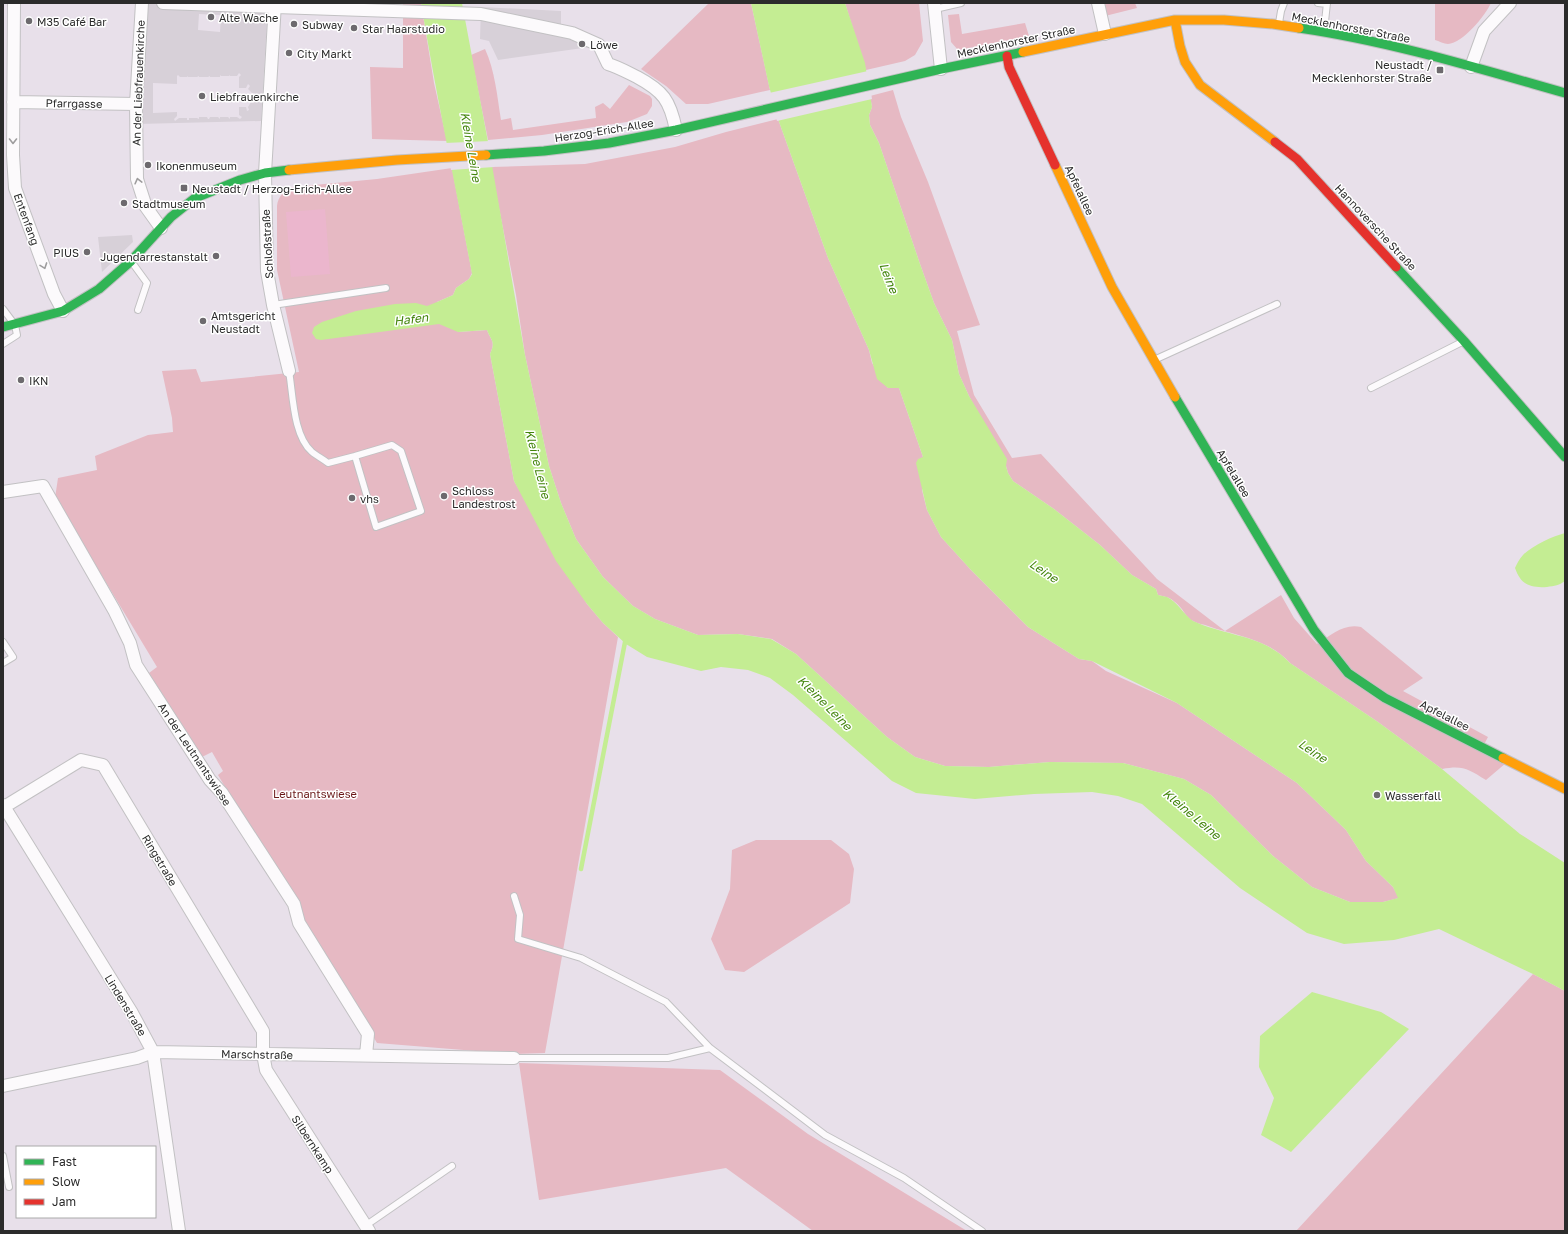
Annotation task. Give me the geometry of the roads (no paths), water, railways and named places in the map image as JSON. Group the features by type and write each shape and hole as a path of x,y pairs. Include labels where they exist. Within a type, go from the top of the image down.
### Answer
{"main road":[{"name":"Mecklenhorster Straße","path":"941,69 1175,20 1206,18 1238,19 1324,32 1390,46 1565,93"},
{"name":"Hannoversche Straße","path":"1175,20 1183,59 1191,75 1200,85 1297,159 1464,341 1565,457"},
{"name":"Apfelallee","path":"1007,56 1009,67 1112,287 1153,361 1314,630 1348,673 1385,698 1565,789"},
{"name":"Herzog-Erich-Allee","path":"131,261 171,218 195,198 240,180 265,173 315,166 496,155 609,143 676,130 761,109 941,69"},
{"path":"3,327 63,311 99,289 131,261"}],"street":[{"name":"Entenfang","path":"14,3 12,155 15,188 54,294 63,311"},
{"name":"An der Liebfrauenkirche","path":"142,3 135,128 136,179 146,207 161,228"},
{"path":"163,3 274,5 470,13 572,33 599,45 608,64 653,85 661,93 673,115 676,130"},
{"path":"1098,3 1105,34"},
{"path":"1472,67 1484,31 1510,3"},
{"name":"Schloßstraße","path":"274,5 265,173 267,271 273,305 289,371"},
{"path":"934,6 941,69"},
{"name":"Pfarrgasse","path":"13,102 136,104"},
{"name":"An der Leutnantswiese","path":"3,492 43,486 114,610 130,643 136,665 210,780 222,793 294,904 299,923 368,1034 366,1055"},
{"name":"Ringstraße","path":"4,806 81,760 103,764 263,1031 263,1054"},
{"name":"Lindenstraße","path":"4,806 132,1013 153,1052 179,1231"},
{"name":"Marschstraße","path":"3,1086 137,1058 153,1052 514,1058"},
{"name":"Silbernkamp","path":"263,1054 266,1070 367,1228"}],"lane":[{"path":"934,6 961,3"},
{"path":"1279,25 1284,3"},
{"path":"1318,3 1327,4 1324,32"},
{"path":"131,261 147,283 138,310"},
{"path":"273,305 386,288"},
{"path":"1153,361 1277,304"},
{"path":"3,309 15,325 18,335 3,344"},
{"path":"1371,388 1464,341"},
{"name":"Schloßstraße","path":"289,371 298,426 302,438 311,452 328,463 392,445 401,450 421,511 376,527 354,456"},
{"path":"3,642 12,657 3,663"},
{"path":"514,896 520,915 518,939 581,958 666,1002 710,1048 825,1135 904,1178 982,1231"},
{"path":"514,1058 668,1058 710,1048"},
{"path":"3,1156 9,1187"},
{"path":"367,1228 452,1166"}],"water":[{"path":"421,3 462,3 525,355 549,466 561,503 576,539 603,577 633,606 655,619 698,635 738,634 771,639 796,654 887,737 915,757 945,766 989,767 1050,762 1123,763 1184,779 1211,795 1273,856 1312,887 1350,902 1383,902 1398,898 1393,887 1366,861 1346,830 1297,783 1177,703 1092,661 1079,659 1028,627 971,570 941,537 927,510 916,463 918,459 923,457 899,388 888,388 877,379 869,350 828,258 778,119 769,86 751,3 845,3 865,63 872,107 869,115 870,125 879,143 934,303 952,340 959,374 969,396 1007,459 1006,466 1013,481 1054,509 1100,545 1132,575 1156,589 1158,595 1171,599 1193,621 1257,641 1280,654 1290,663 1378,722 1442,769 1520,834 1565,863 1565,991 1439,929 1394,940 1344,944 1307,933 1240,888 1142,804 1118,796 1092,792 1034,794 975,799 916,793 892,781 793,695 770,678 748,670 721,667 701,671 647,657 626,644 603,623 587,604 556,561 514,481 490,354 493,344 487,330 458,332 439,324 321,340 316,339 312,333 314,327 322,322 356,311 395,304 416,303 427,306 453,295 456,288 469,279 472,274"},
{"path":"1565,533 1565,581 1554,586 1547,587 1531,586 1523,582 1517,574 1515,568 1522,557 1537,545"},
{"path":"1312,992 1381,1012 1409,1029 1291,1152 1261,1135 1274,1098 1259,1067 1260,1036"}],"waterway":[{"path":"581,869 626,637"}],"place":[{"name":"Alte Wache","path":"211,17"},
{"name":"M35 Café Bar","path":"29,21"},
{"name":"Subway","path":"294,24"},
{"name":"Star Haarstudio","path":"354,28"},
{"name":"Löwe","path":"582,44"},
{"name":"City Markt","path":"289,53"},
{"name":"Neustadt / Mecklenhorster Straße","path":"1440,70"},
{"name":"Liebfrauenkirche","path":"202,96"},
{"name":"Ikonenmuseum","path":"148,165"},
{"name":"Neustadt / Herzog-Erich-Allee","path":"184,188"},
{"name":"Stadtmuseum","path":"124,203"},
{"name":"PIUS","path":"87,252"},
{"name":"Jugendarrestanstalt","path":"216,256"},
{"name":"Amtsgericht Neustadt","path":"203,321"},
{"name":"IKN","path":"21,380"},
{"name":"Schloss Landestrost","path":"444,496"},
{"name":"vhs","path":"352,498"},
{"name":"Wasserfall","path":"1377,795"}],"water label":[{"name":"Kleine Leine","path":"471,147"},
{"name":"Leine","path":"889,278"},
{"name":"Hafen","path":"411,319"},
{"name":"Kleine Leine","path":"538,464"},
{"name":"Leine","path":"1044,571"},
{"name":"Kleine Leine","path":"825,703"},
{"name":"Leine","path":"1313,751"},
{"name":"Kleine Leine","path":"1192,814"}],"park label":[{"name":"Leutnantswiese","path":"315,793"}]}
